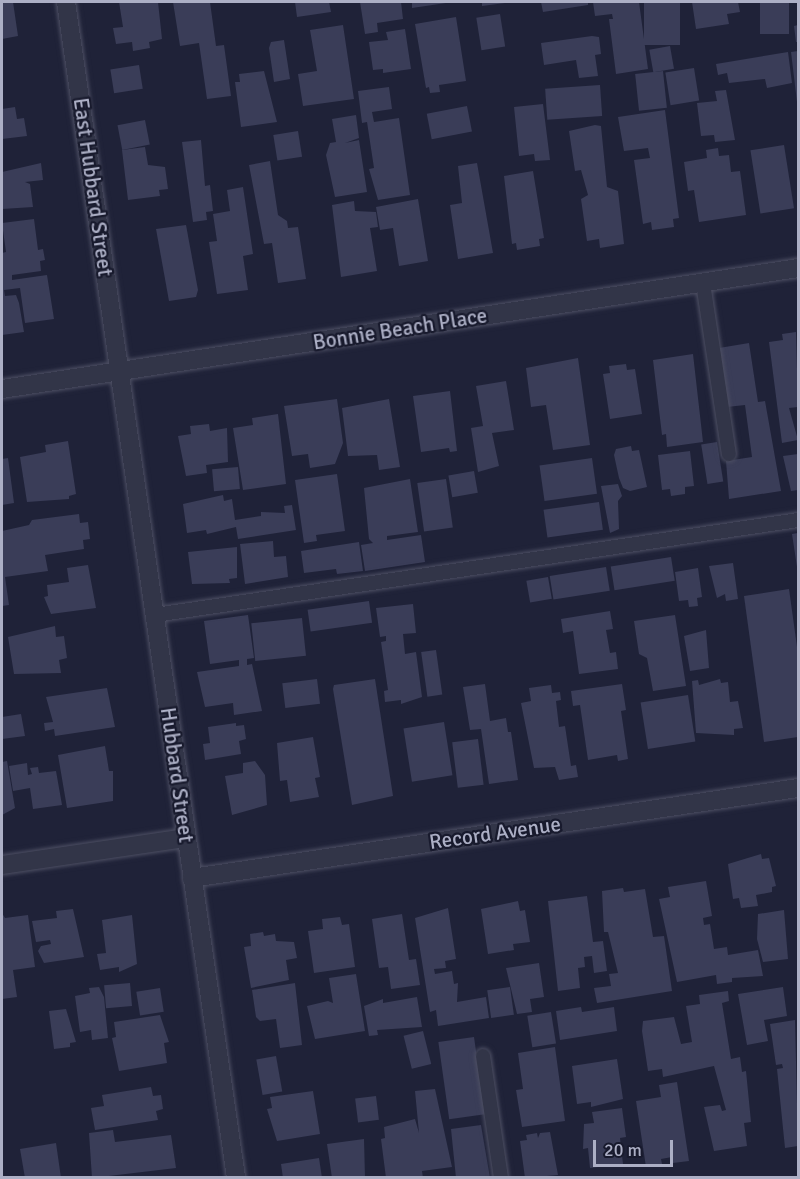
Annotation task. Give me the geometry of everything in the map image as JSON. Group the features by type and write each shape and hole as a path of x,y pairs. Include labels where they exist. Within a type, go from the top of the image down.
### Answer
{"street":[{"name":"East Hubbard Street","path":"66,2 120,372"},
{"name":"Bonnie Beach Place","path":"2,389 798,268"},
{"name":"Hubbard Street","path":"120,372 184,838 192,878 236,1178"},
{"name":"Record Avenue","path":"192,878 798,788"},
{"path":"2,865 184,838"}],"lane":[{"path":"703,283 729,454"},
{"path":"154,615 798,520"},
{"path":"483,1056 501,1178"}],"building":[{"path":"2,2 13,2 18,36 2,39"},
{"path":"119,2 158,2 162,39 149,42 150,48 133,51 132,42 116,44 113,28 123,27"},
{"path":"173,2 210,2 216,46 224,45 231,96 207,99 199,43 180,46"},
{"path":"295,2 329,2 331,12 297,17"},
{"path":"360,2 401,2 403,19 377,23 378,32 365,34"},
{"path":"412,2 446,2 446,3 412,8"},
{"path":"482,2 504,2 505,3 482,6"},
{"path":"541,2 588,2 588,5 543,12"},
{"path":"593,2 639,2 648,69 616,74 609,19 613,19 612,14 595,16"},
{"path":"644,2 680,2 680,45 644,45"},
{"path":"692,2 738,2 740,12 727,14 729,24 696,29"},
{"path":"760,2 789,2 789,34 760,34"},
{"path":"500,14 505,47 481,50 476,18"},
{"path":"456,17 466,81 439,85 440,92 430,93 429,87 426,88 415,24"},
{"path":"343,25 354,99 303,106 298,74 317,71 310,30"},
{"path":"798,25 798,42 796,42 794,26"},
{"path":"405,29 411,69 383,73 383,69 373,70 369,42 388,40 386,32"},
{"path":"599,37 601,54 595,55 598,76 579,78 576,60 544,65 541,43"},
{"path":"284,40 290,79 274,82 269,48 271,42"},
{"path":"670,46 674,69 653,72 649,50"},
{"path":"798,51 798,102 797,102 791,52"},
{"path":"788,52 792,83 767,88 765,79 729,83 727,73 718,75 716,64"},
{"path":"139,65 143,89 114,93 110,70"},
{"path":"694,68 699,101 671,105 665,73"},
{"path":"264,71 277,122 241,127 235,82 240,82 239,74"},
{"path":"663,71 667,108 639,111 635,74"},
{"path":"600,85 602,116 547,120 545,89"},
{"path":"389,87 392,109 372,112 374,122 399,118 410,195 378,200 369,169 374,168 367,122 362,123 358,91"},
{"path":"726,90 735,140 715,142 714,135 701,136 697,103 717,101 715,91"},
{"path":"543,104 550,160 535,161 534,154 519,156 514,107"},
{"path":"467,106 472,132 432,139 427,114"},
{"path":"15,107 17,119 24,118 27,136 2,139 2,109"},
{"path":"665,110 679,218 673,219 674,227 652,230 651,222 643,224 634,160 650,158 648,148 624,151 618,117"},
{"path":"356,115 359,138 345,143 359,140 367,192 335,197 326,155 330,143 336,142 332,119"},
{"path":"145,120 150,145 122,150 118,125"},
{"path":"595,125 601,126 607,187 618,191 624,244 600,248 599,239 587,241 581,199 588,195 581,170 575,171 569,131"},
{"path":"298,131 302,157 277,161 273,135"},
{"path":"201,140 205,186 210,185 213,211 206,212 207,220 193,222 182,142"},
{"path":"784,145 794,208 760,214 750,150"},
{"path":"145,147 148,165 165,167 168,189 159,190 160,196 128,200 122,150"},
{"path":"718,148 719,156 729,155 731,172 740,171 746,215 699,222 694,190 688,191 684,162 707,158 706,150"},
{"path":"270,161 278,215 287,221 288,228 298,227 306,279 278,283 272,243 264,244 249,165"},
{"path":"41,163 43,180 25,182 30,184 33,207 2,209 2,172"},
{"path":"477,163 493,253 458,259 450,205 462,203 458,166"},
{"path":"533,171 544,238 539,239 540,246 517,250 516,243 512,244 504,176"},
{"path":"243,187 253,254 243,256 248,290 217,294 209,242 217,241 213,214 230,211 227,190"},
{"path":"418,199 428,261 399,266 393,228 380,230 376,207"},
{"path":"354,201 355,211 376,212 378,227 370,228 377,271 341,277 332,205"},
{"path":"34,219 38,250 43,249 45,260 40,261 41,271 12,275 12,280 47,275 54,319 25,323 20,288 4,290 5,296 16,295 24,332 2,335 2,253 6,252 2,223"},
{"path":"186,225 198,290 196,297 169,301 156,229"},
{"path":"796,332 798,407 789,408 798,440 782,443 769,342 783,340 782,334"},
{"path":"749,343 758,402 765,401 781,491 729,499 726,461 752,457 745,405 727,407 719,348"},
{"path":"693,354 703,442 667,447 666,434 662,435 653,360"},
{"path":"578,358 590,445 553,450 546,405 531,407 526,368"},
{"path":"626,364 627,370 635,369 642,414 610,419 603,374 610,373 609,366"},
{"path":"506,381 514,430 492,433 499,466 478,472 471,428 483,426 476,386"},
{"path":"450,391 457,451 450,452 449,448 421,452 413,396"},
{"path":"337,399 343,443 335,464 310,468 308,454 292,456 284,406"},
{"path":"389,399 400,467 379,470 377,455 348,456 342,408"},
{"path":"278,414 286,484 243,490 233,428 253,425 252,418"},
{"path":"209,424 210,431 227,428 228,462 206,465 207,473 186,476 178,436 191,434 190,426"},
{"path":"68,441 76,494 69,496 69,499 27,502 20,457 46,452 45,445"},
{"path":"717,442 723,482 707,484 701,445"},
{"path":"631,446 632,451 639,450 647,487 630,491 623,488 614,455 616,449"},
{"path":"690,451 694,486 685,487 685,494 671,496 670,489 662,490 658,455"},
{"path":"798,454 798,490 791,491 783,456"},
{"path":"8,458 14,503 2,505 2,459"},
{"path":"592,458 597,494 545,501 540,465"},
{"path":"238,467 240,489 214,491 212,469"},
{"path":"474,471 478,493 452,497 448,476"},
{"path":"337,474 345,531 316,535 317,541 304,543 295,480"},
{"path":"410,479 418,532 387,536 387,540 421,535 425,562 365,571 361,545 373,543 369,539 364,488"},
{"path":"446,479 453,528 424,532 417,483"},
{"path":"618,484 622,496 618,501 619,529 610,533 601,486"},
{"path":"223,495 224,501 232,499 235,520 261,516 261,512 285,513 284,506 292,505 296,530 238,539 236,527 207,534 206,530 187,533 183,504"},
{"path":"599,502 603,530 547,538 544,510"},
{"path":"79,514 80,523 88,522 90,539 83,540 84,549 45,555 48,571 5,577 9,605 2,606 2,531 29,525 32,520"},
{"path":"798,533 798,567 797,567 792,534"},
{"path":"273,541 274,557 286,556 288,577 245,584 240,544"},
{"path":"359,542 363,571 337,574 336,569 304,573 301,551"},
{"path":"237,547 237,578 229,579 230,583 192,584 188,552"},
{"path":"671,557 675,581 615,590 611,567"},
{"path":"733,563 738,599 726,601 725,594 717,598 709,566"},
{"path":"88,565 96,608 51,614 44,597 48,596 47,585 69,582 67,568"},
{"path":"606,567 610,591 553,600 550,576"},
{"path":"698,568 702,597 697,598 698,606 689,607 688,600 679,601 675,572"},
{"path":"548,577 552,599 530,602 526,581"},
{"path":"789,589 798,654 798,737 764,742 744,596"},
{"path":"369,601 372,623 311,631 308,610"},
{"path":"413,604 416,633 403,634 405,654 416,652 422,697 401,704 401,700 385,702 384,691 388,690 381,642 386,641 386,636 380,637 376,608"},
{"path":"610,611 613,629 606,630 610,653 616,652 618,669 579,674 573,631 563,633 561,619"},
{"path":"248,615 254,658 247,659 247,665 252,664 262,711 234,715 233,703 205,707 197,672 239,666 239,660 210,664 204,621"},
{"path":"675,615 686,686 653,691 647,658 639,654 634,621"},
{"path":"302,618 306,656 255,661 251,623"},
{"path":"55,626 56,637 64,636 67,658 59,660 61,673 14,674 8,637"},
{"path":"706,630 709,668 690,671 684,636"},
{"path":"436,650 442,695 427,697 421,652"},
{"path":"317,679 320,704 285,708 282,683"},
{"path":"375,679 393,796 352,805 333,689 334,685"},
{"path":"720,679 721,683 728,682 730,702 738,701 743,728 734,729 734,735 696,733 692,681 698,680 699,685"},
{"path":"485,684 490,721 506,718 508,732 511,732 518,780 489,784 481,729 470,730 463,687"},
{"path":"622,684 626,710 621,711 628,759 618,761 617,755 588,760 580,705 573,706 571,691"},
{"path":"551,685 552,693 560,692 561,700 556,701 559,727 565,726 571,766 576,765 578,777 559,780 555,767 534,768 521,703 531,701 529,688"},
{"path":"107,688 115,727 55,736 54,729 45,731 44,723 53,722 46,697"},
{"path":"688,695 695,741 648,749 641,703"},
{"path":"21,714 25,736 2,739 2,717"},
{"path":"444,722 452,775 412,782 404,728"},
{"path":"236,723 236,726 244,725 246,739 239,741 241,754 205,760 203,744 210,743 208,727"},
{"path":"313,737 320,777 315,778 319,797 290,802 287,780 280,781 277,743"},
{"path":"478,739 484,785 458,788 452,742"},
{"path":"105,746 109,771 113,771 113,801 67,808 58,755"},
{"path":"7,761 15,808 2,815 2,762"},
{"path":"255,761 265,775 267,805 232,815 225,776 243,773 243,763"},
{"path":"27,763 28,775 32,774 30,768 38,767 39,773 56,771 62,805 33,809 30,788 13,791 9,766"},
{"path":"761,854 762,859 769,858 776,886 772,887 772,892 756,895 758,906 741,908 739,898 733,899 728,864"},
{"path":"706,881 712,916 703,918 704,925 710,924 714,949 727,947 728,955 758,950 763,976 732,978 732,982 717,984 716,975 677,982 659,899 670,897 668,887"},
{"path":"623,888 624,892 645,889 653,937 664,936 672,991 597,1003 594,988 611,986 609,974 618,973 608,932 604,932 602,891"},
{"path":"587,896 593,942 603,941 607,971 594,973 592,956 584,957 585,967 578,968 580,988 558,991 548,901"},
{"path":"518,901 520,911 525,910 530,942 513,944 514,950 488,954 481,909"},
{"path":"448,908 456,959 445,961 446,968 434,969 435,974 452,971 454,984 458,983 457,1002 486,997 489,1018 438,1026 436,1010 430,1012 415,918"},
{"path":"73,909 84,957 44,963 38,951 41,946 51,944 50,940 36,942 32,921 57,918 56,911"},
{"path":"784,910 788,959 763,962 757,939 758,914"},
{"path":"2,913 5,918 28,915 35,967 13,970 17,997 2,999"},
{"path":"402,914 409,960 416,959 420,985 391,989 388,967 379,968 372,919"},
{"path":"132,915 137,964 119,972 119,967 100,970 97,954 106,953 102,920"},
{"path":"340,917 342,925 349,924 355,967 314,973 308,931 323,929 322,919"},
{"path":"263,932 264,936 275,934 276,941 294,942 297,958 286,960 289,980 251,988 244,947 251,946 250,934"},
{"path":"539,963 544,997 530,999 532,1012 517,1014 506,968"},
{"path":"356,974 365,1031 315,1039 307,1006 328,1001 333,1003 329,978"},
{"path":"130,983 132,1006 106,1008 104,985"},
{"path":"295,983 302,1045 280,1048 276,1019 260,1021 256,1017 252,990"},
{"path":"99,987 104,997 108,1038 92,1040 91,1030 80,1032 75,996 90,993 89,988"},
{"path":"510,987 514,1015 491,1018 487,990"},
{"path":"783,987 787,1016 764,1020 768,1041 747,1045 738,994"},
{"path":"160,988 164,1012 140,1015 136,992"},
{"path":"728,991 729,1001 722,1003 731,1059 740,1057 742,1072 746,1071 751,1122 744,1123 747,1146 714,1151 704,1107 720,1105 722,1111 726,1110 714,1066 663,1077 662,1069 648,1071 642,1031 643,1021 674,1017 681,1044 692,1042 686,1006 700,1004 699,995"},
{"path":"417,997 422,1027 377,1030 378,1035 369,1036 364,1006 383,999 383,1003"},
{"path":"581,1007 582,1012 614,1007 617,1031 560,1040 556,1011"},
{"path":"66,1009 76,1042 70,1043 70,1047 54,1049 49,1011"},
{"path":"551,1012 556,1044 532,1047 527,1016"},
{"path":"160,1015 169,1042 164,1043 167,1063 119,1071 112,1038 116,1037 114,1022"},
{"path":"795,1020 798,1146 785,1148 777,1069 783,1068 782,1064 776,1065 770,1024"},
{"path":"423,1031 431,1064 412,1069 404,1036"},
{"path":"474,1037 485,1114 449,1119 438,1042"},
{"path":"555,1047 565,1121 522,1127 516,1090 523,1089 518,1053"},
{"path":"276,1056 282,1091 263,1095 256,1059"},
{"path":"617,1059 623,1099 591,1107 591,1102 577,1104 572,1066"},
{"path":"677,1082 689,1161 673,1163 672,1157 661,1159 662,1164 646,1167 636,1101 661,1097 659,1085"},
{"path":"151,1087 153,1096 161,1095 163,1109 156,1111 158,1120 95,1130 91,1108 104,1106 102,1095"},
{"path":"435,1089 452,1167 422,1171 423,1178 386,1178 381,1139 385,1138 384,1127 415,1119 419,1133 415,1091"},
{"path":"313,1091 320,1134 277,1141 267,1109 272,1108 270,1097"},
{"path":"376,1096 379,1120 358,1122 355,1099"},
{"path":"622,1108 626,1137 620,1138 623,1164 590,1168 588,1148 583,1149 584,1124 594,1123 592,1112"},
{"path":"481,1125 490,1178 456,1178 451,1129"},
{"path":"113,1130 115,1142 171,1135 176,1168 92,1178 89,1133"},
{"path":"550,1132 558,1175 525,1178 520,1141 527,1140 526,1135 537,1133 538,1138 540,1133"},
{"path":"364,1139 365,1178 332,1178 327,1144"},
{"path":"56,1143 61,1178 25,1178 20,1149"},
{"path":"319,1158 322,1178 283,1178 281,1164"}]}
